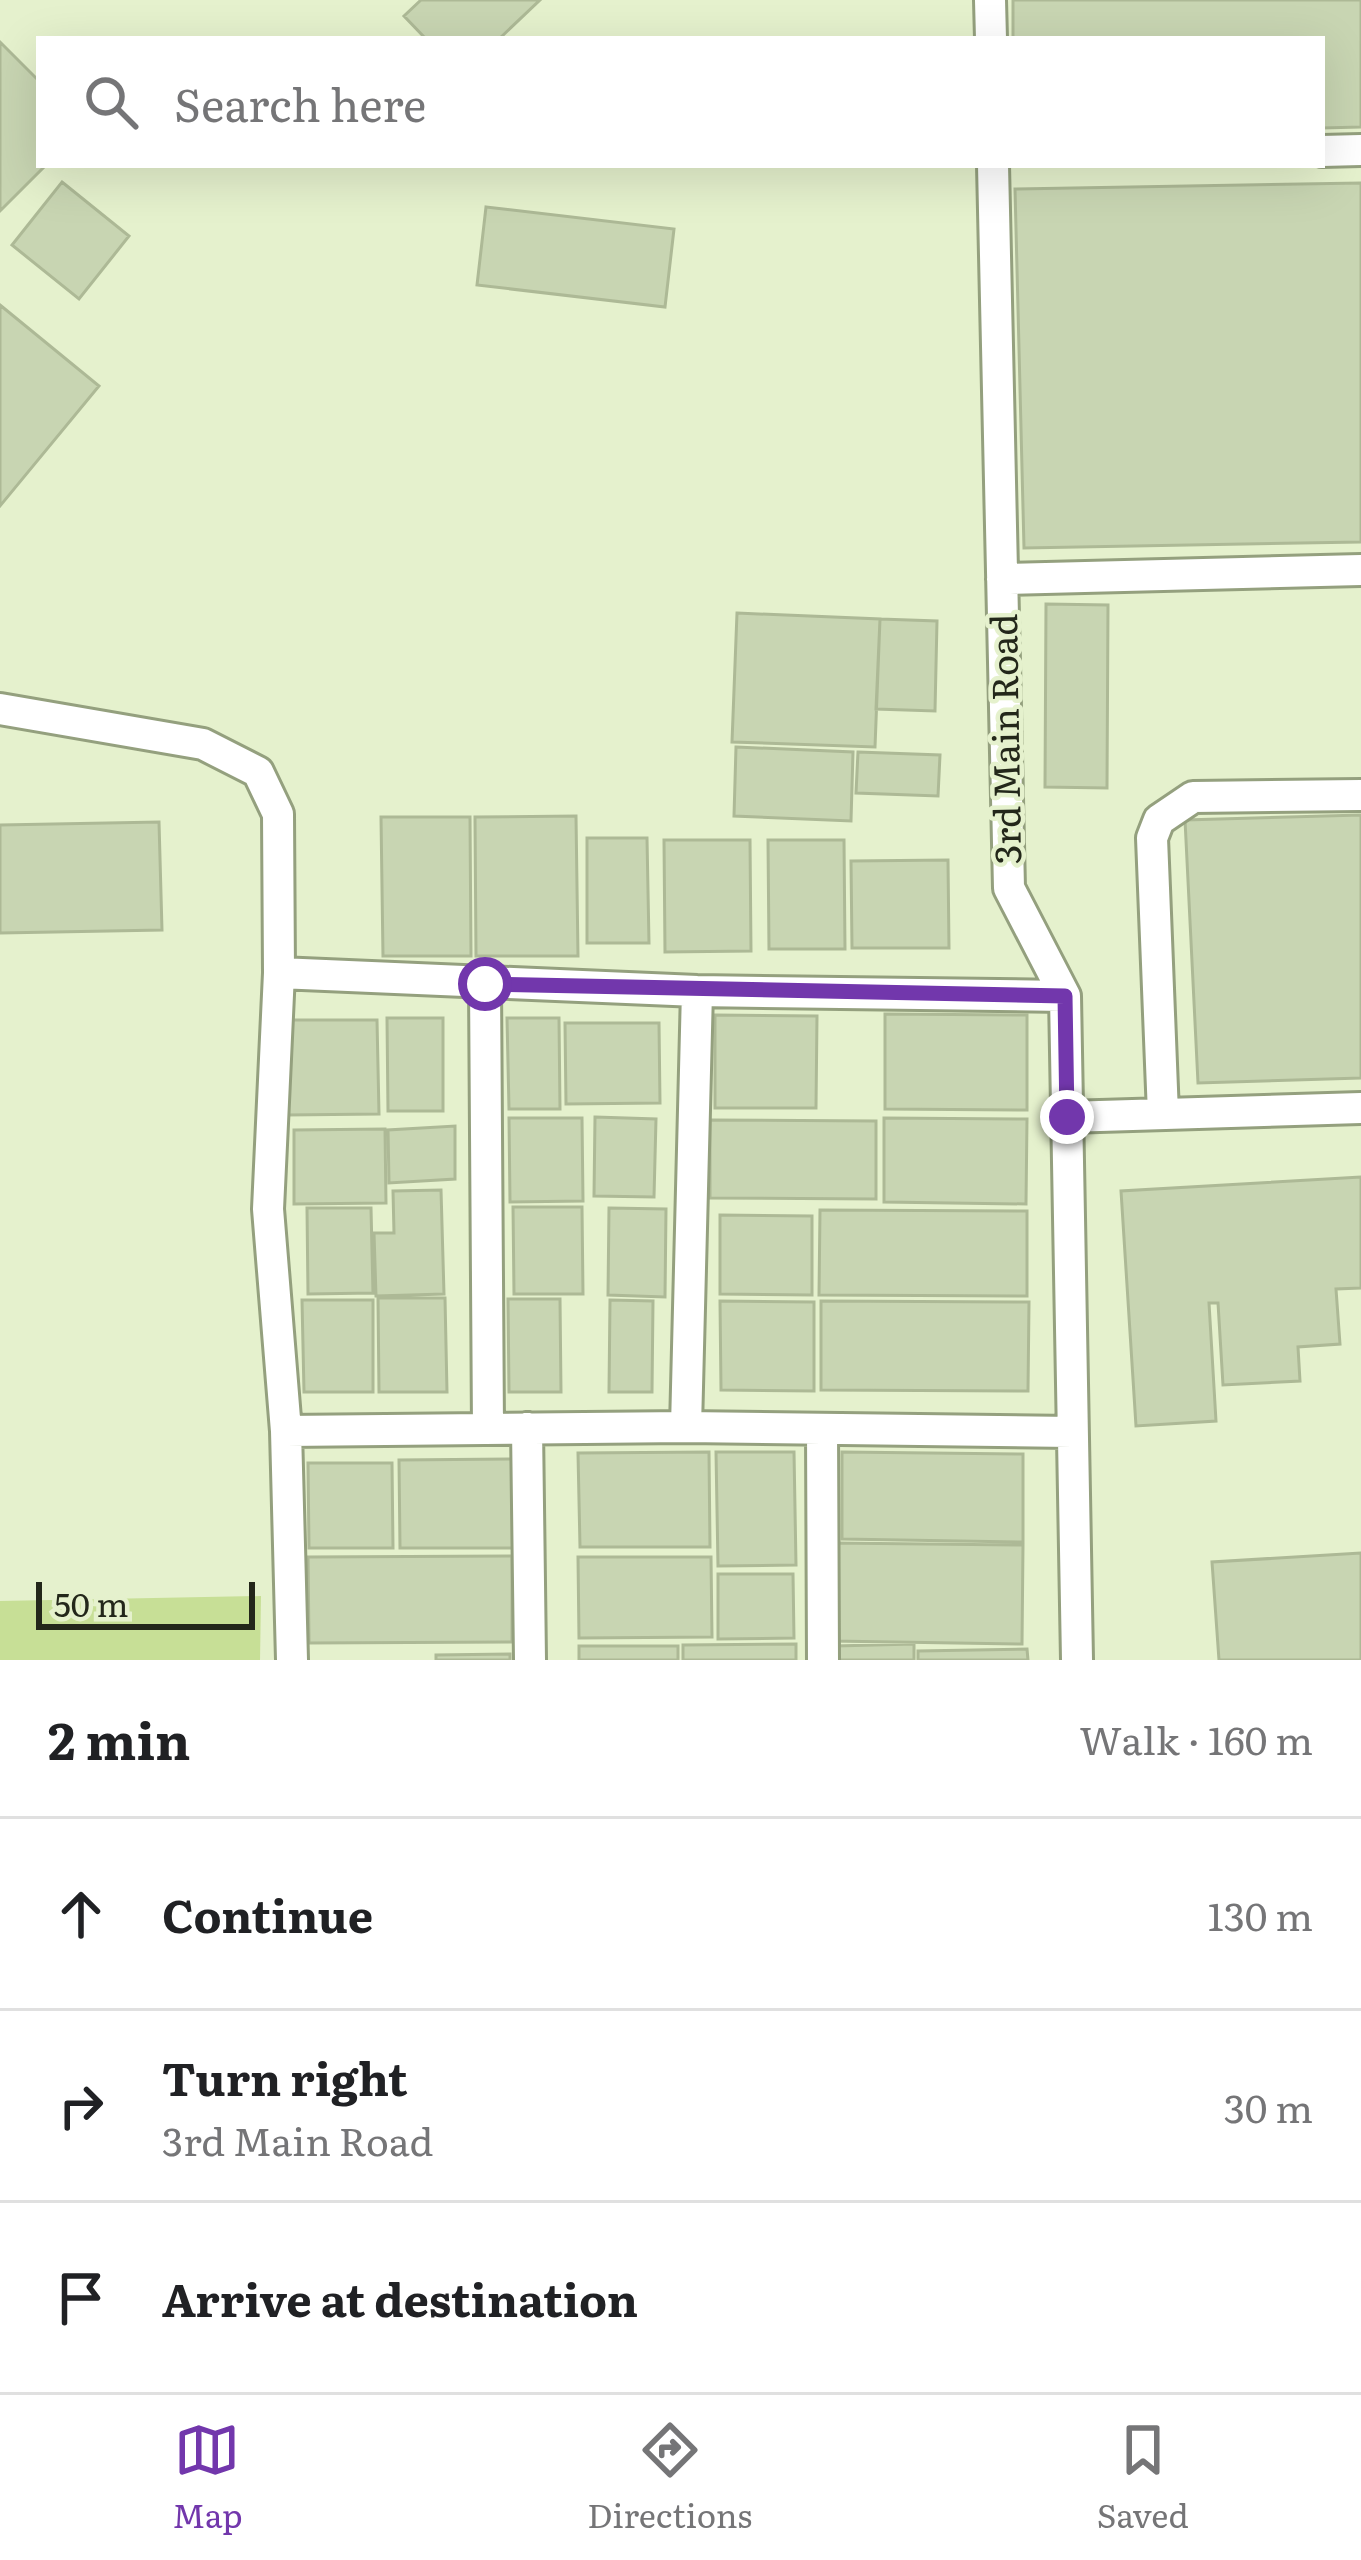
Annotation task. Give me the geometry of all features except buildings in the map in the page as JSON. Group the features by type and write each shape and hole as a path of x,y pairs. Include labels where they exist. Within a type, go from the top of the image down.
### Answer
{"street":[{"path":"990,0 991,36"},
{"path":"1325,151 1361,150"},
{"name":"3rd Main Road","path":"993,168 1009,888 1065,996 1077,1660"},
{"path":"1002,579 1361,570"},
{"path":"0,709 203,744 258,772 278,814 279,973 268,1209 286,1431 292,1660"},
{"path":"1163,1114 1153,838 1159,820 1193,797 1361,795"},
{"path":"279,973 697,992 1065,996"},
{"path":"485,984 488,1428"},
{"path":"686,1427 697,992"},
{"path":"1067,1117 1361,1108"},
{"path":"286,1431 686,1427 1072,1432"},
{"path":"527,1428 530,1660"},
{"path":"822,1429 823,1660"}],"green space":[{"path":"261,1596 260,1660 0,1660 0,1601"}],"route":[{"path":"485,984 697,992 1065,996 1067,1117"}]}
